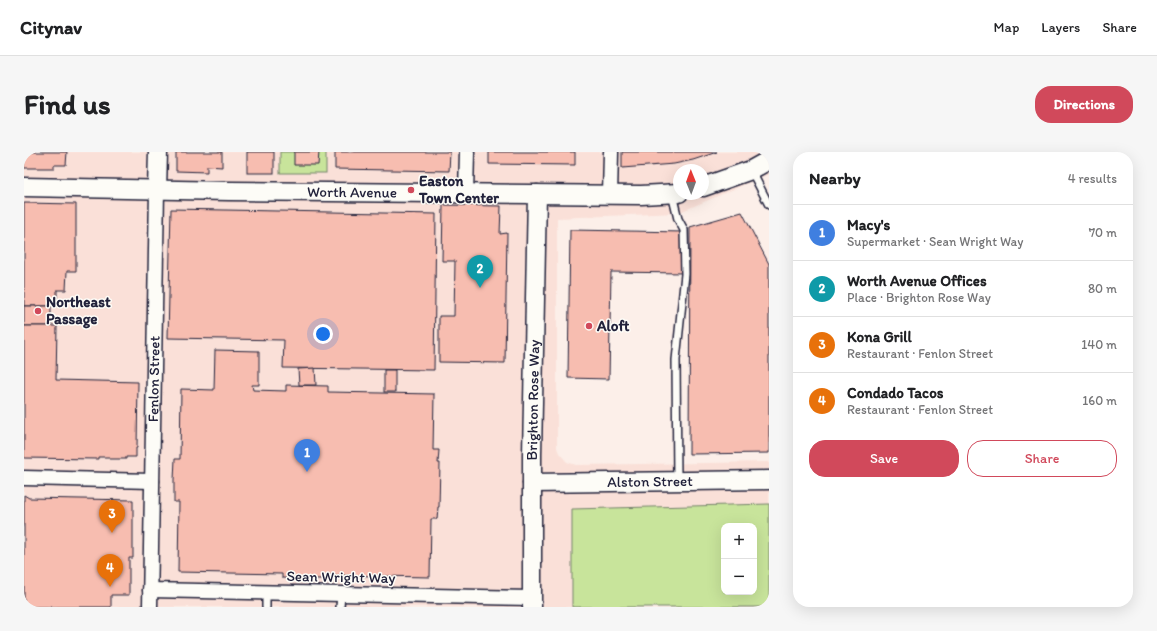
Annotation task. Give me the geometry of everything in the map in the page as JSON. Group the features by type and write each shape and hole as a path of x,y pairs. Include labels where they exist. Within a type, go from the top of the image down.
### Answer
{"street":[{"name":"Fenlon Street","path":"150,607 158,152"},
{"path":"466,193 467,152"},
{"path":"610,195 611,152"},
{"path":"709,185 751,170 769,160"},
{"name":"Worth Avenue","path":"24,187 610,195 673,193"},
{"name":"Brighton Rose Way","path":"532,602 532,483 537,194"},
{"path":"24,478 152,481"},
{"name":"Alston Street","path":"532,483 769,480"},
{"name":"Sean Wright Way","path":"150,590 266,593 340,601 450,600 532,602"}],"lane":[{"path":"751,170 769,205"},
{"path":"677,200 678,219 684,230 685,274 676,360 677,481"},
{"path":"266,593 266,607"}],"shaded area":[{"path":"24,152 769,152 769,174 709,200 709,164 673,164 673,200 708,200 678,213 557,218 557,448 559,453 567,462 576,465 769,462 769,607 24,607"}],"green space":[{"path":"280,152 326,152 326,173 280,173"},
{"path":"769,504 769,607 572,607 572,509"}],"building":[{"path":"24,152 67,152 66,165 54,165 54,168 24,168"},
{"path":"176,152 222,152 222,167 207,166 207,172 176,171"},
{"path":"247,152 274,152 274,173 247,173"},
{"path":"294,152 319,152 318,165 294,165"},
{"path":"335,152 450,152 449,171 335,169"},
{"path":"489,152 575,152 575,165 489,164"},
{"path":"622,152 717,152 693,160 674,164 622,168"},
{"path":"24,203 76,204 76,271 67,271 66,290 57,290 57,306 24,306"},
{"path":"443,205 501,206 500,234 507,233 505,363 439,362 439,316 454,316 455,261 442,261"},
{"path":"171,209 436,214 434,370 283,368 284,340 168,338"},
{"path":"742,212 769,264 769,453 689,454 690,227"},
{"name":"Aloft","path":"570,230 684,232 683,273 611,272 609,379 568,378"},
{"name":"Northeast Passage","path":"24,306 51,306 51,326 24,326"},
{"path":"24,326 57,326 56,380 138,382 136,457 126,457 126,459 109,459 109,457 98,457 98,459 24,458"},
{"path":"215,350 259,351 259,385 252,385 253,390 286,391 286,385 328,386 328,392 434,394 433,450 439,450 438,463 440,463 439,507 437,519 431,519 430,577 325,575 325,579 304,579 282,578 282,574 178,572 179,502 174,502 174,480 175,459 180,459 181,389 214,390"},
{"path":"315,368 316,385 299,385 298,369"},
{"path":"384,370 395,370 395,392 384,392"},
{"path":"24,495 29,498 133,500 133,558 129,558 129,595 111,595 111,607 24,607"}],"place":[{"name":"Easton Town Center","path":"411,190"},
{"name":"Worth Avenue Offices","path":"480,288"},
{"name":"Northeast Passage","path":"38,311"},
{"name":"Aloft","path":"589,326"},
{"name":"Macy's","path":"307,472"},
{"name":"Kona Grill","path":"112,533"},
{"name":"Condado Tacos","path":"110,587"}]}
